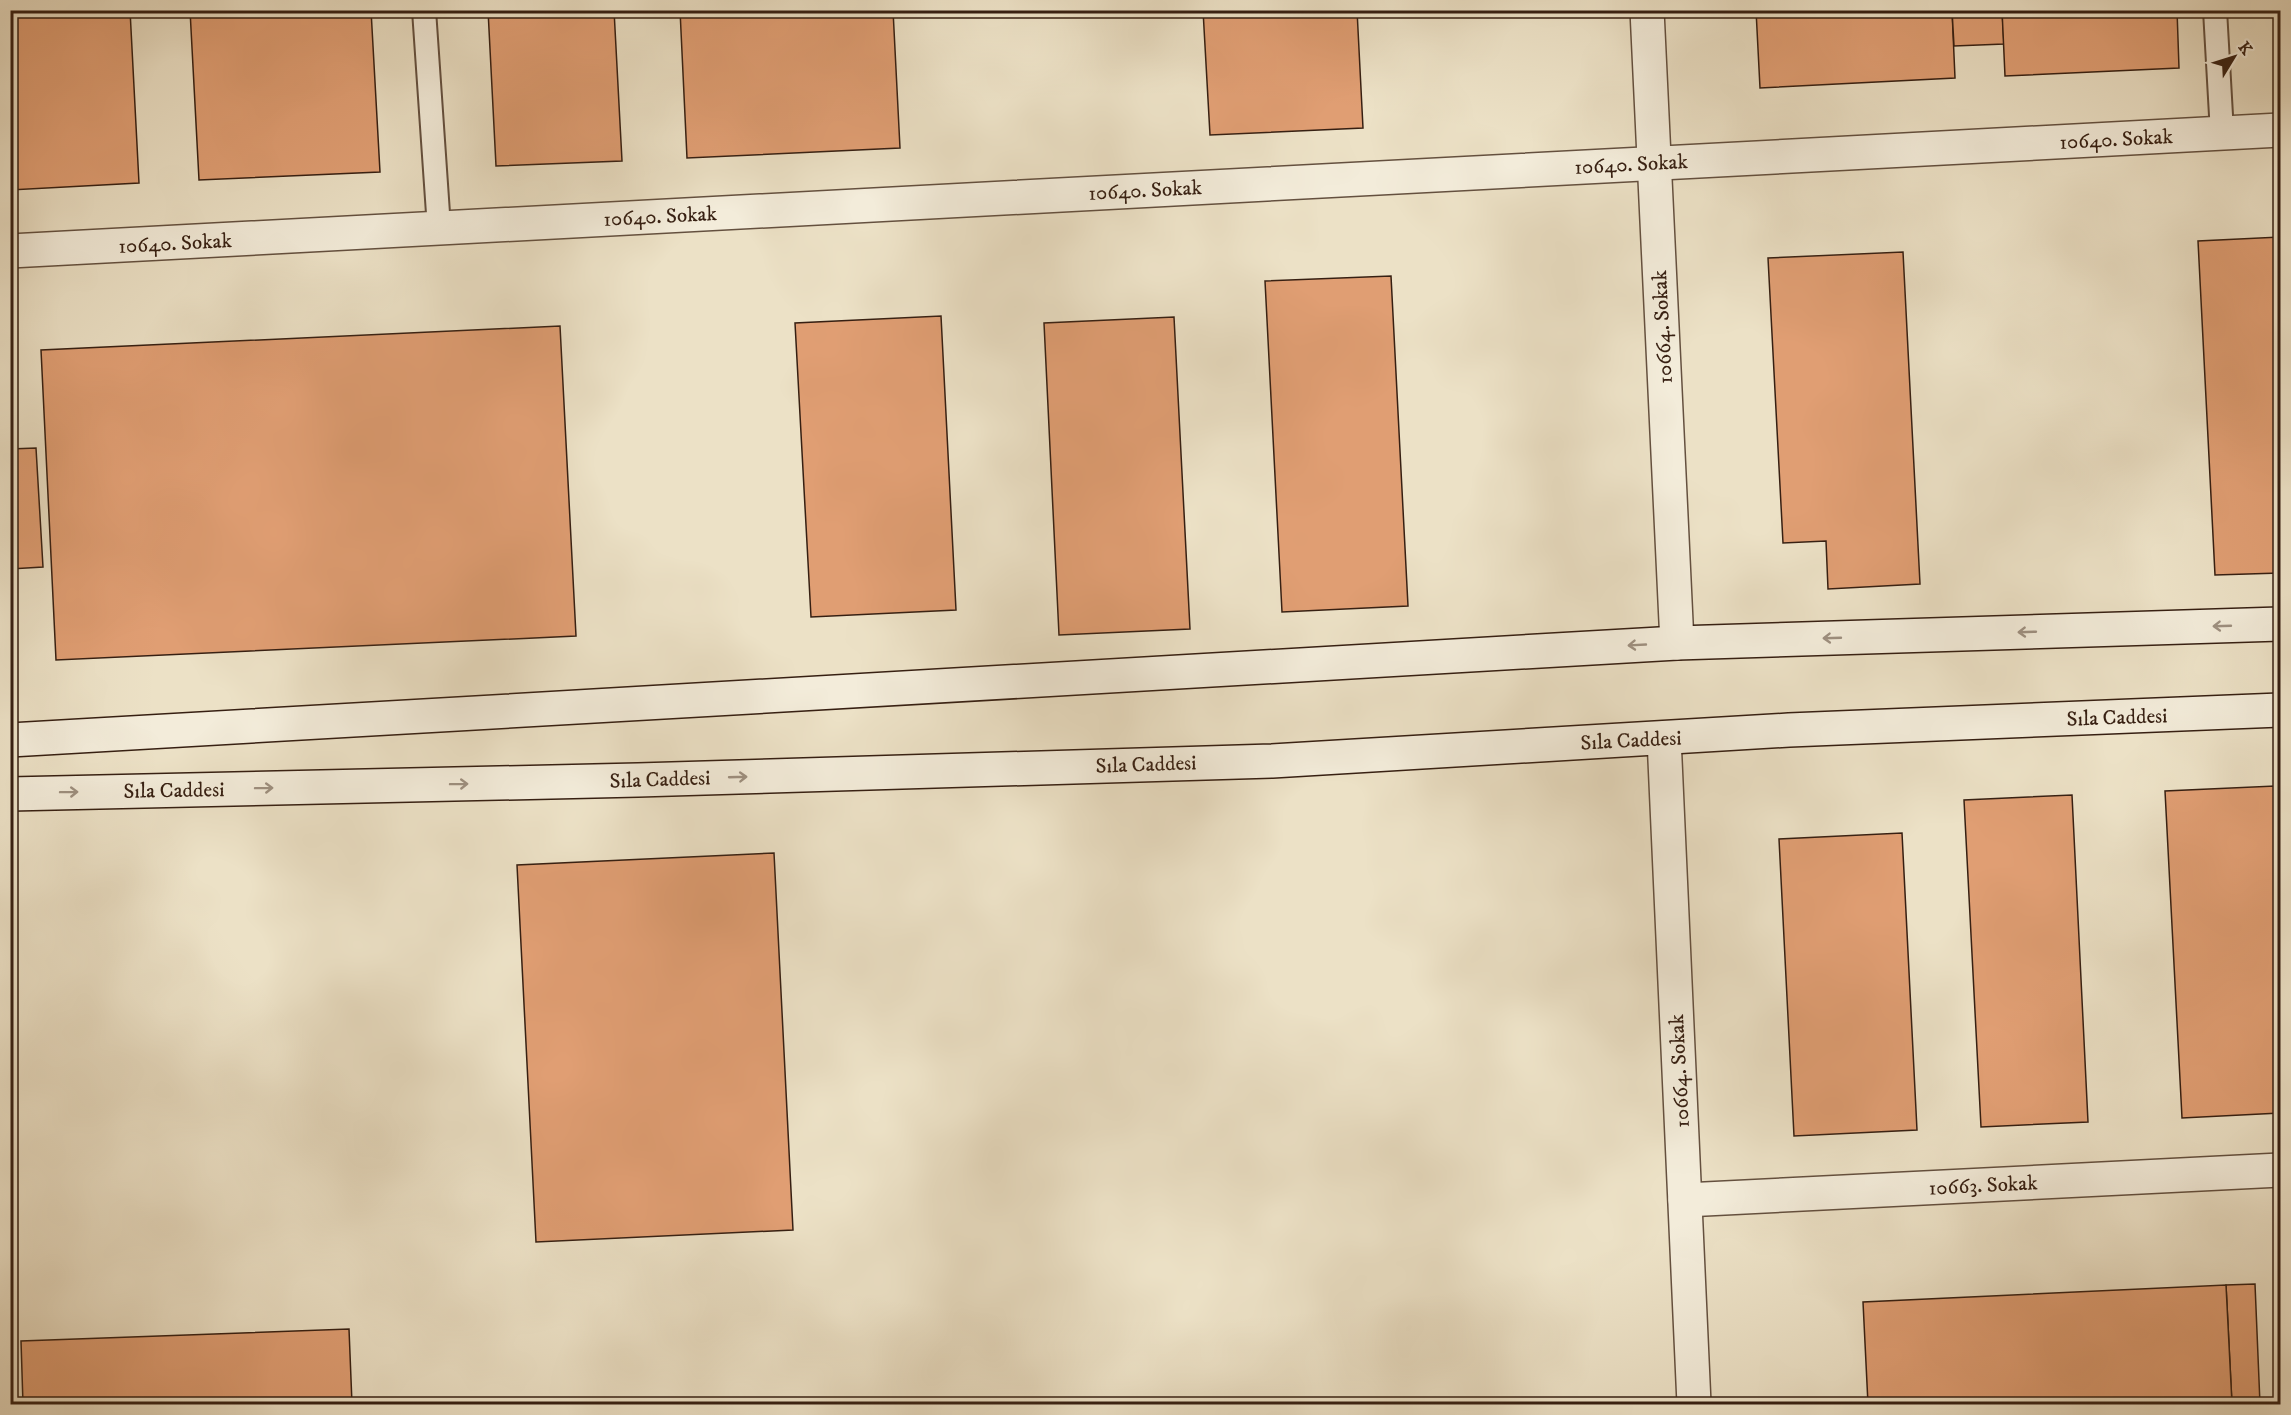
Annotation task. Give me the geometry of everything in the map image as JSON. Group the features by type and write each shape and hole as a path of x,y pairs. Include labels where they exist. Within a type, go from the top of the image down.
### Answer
{"street":[{"name":"10664. Sokak","path":"1647,10 1677,643"},
{"name":"10640. Sokak","path":"10,251 2280,130"},
{"path":"10,740 1677,643 2280,624"},
{"name":"Sıla Caddesi","path":"10,794 638,780 1272,761 1790,730 2280,710"},
{"name":"10664. Sokak","path":"1664,738 1694,1404"},
{"name":"10663. Sokak","path":"1685,1200 2280,1170"}],"lane":[{"path":"424,10 439,228"},
{"path":"2215,10 2222,133"}],"building":[{"path":"10,10 130,10 139,183 10,190"},
{"path":"190,10 371,10 380,172 199,180"},
{"path":"488,10 614,10 622,161 496,166"},
{"path":"680,10 893,10 900,148 687,158"},
{"path":"1203,10 1357,10 1363,128 1210,135"},
{"path":"1756,10 1952,10 1955,78 1760,88"},
{"path":"1952,10 2002,10 2004,44 1954,46"},
{"path":"2002,10 2177,10 2179,68 2005,76"},
{"path":"2280,237 2280,573 2215,575 2198,241"},
{"path":"1903,252 1920,584 1828,589 1826,541 1783,543 1768,258"},
{"path":"1391,276 1408,606 1282,612 1265,281"},
{"path":"941,316 956,610 811,617 795,323"},
{"path":"1174,317 1190,629 1059,635 1044,323"},
{"path":"560,326 576,636 56,660 41,350"},
{"path":"36,448 43,567 10,569 10,449"},
{"path":"2275,786 2280,888 2280,1113 2182,1118 2165,791"},
{"path":"2072,795 2088,1122 1981,1127 1964,800"},
{"path":"1902,833 1917,1130 1794,1136 1779,839"},
{"path":"774,853 793,1230 536,1242 517,865"},
{"path":"2255,1284 2260,1404 2232,1404 2226,1285"},
{"path":"2226,1285 2232,1404 1868,1404 1863,1302"},
{"path":"349,1329 352,1404 23,1404 21,1341"}]}
